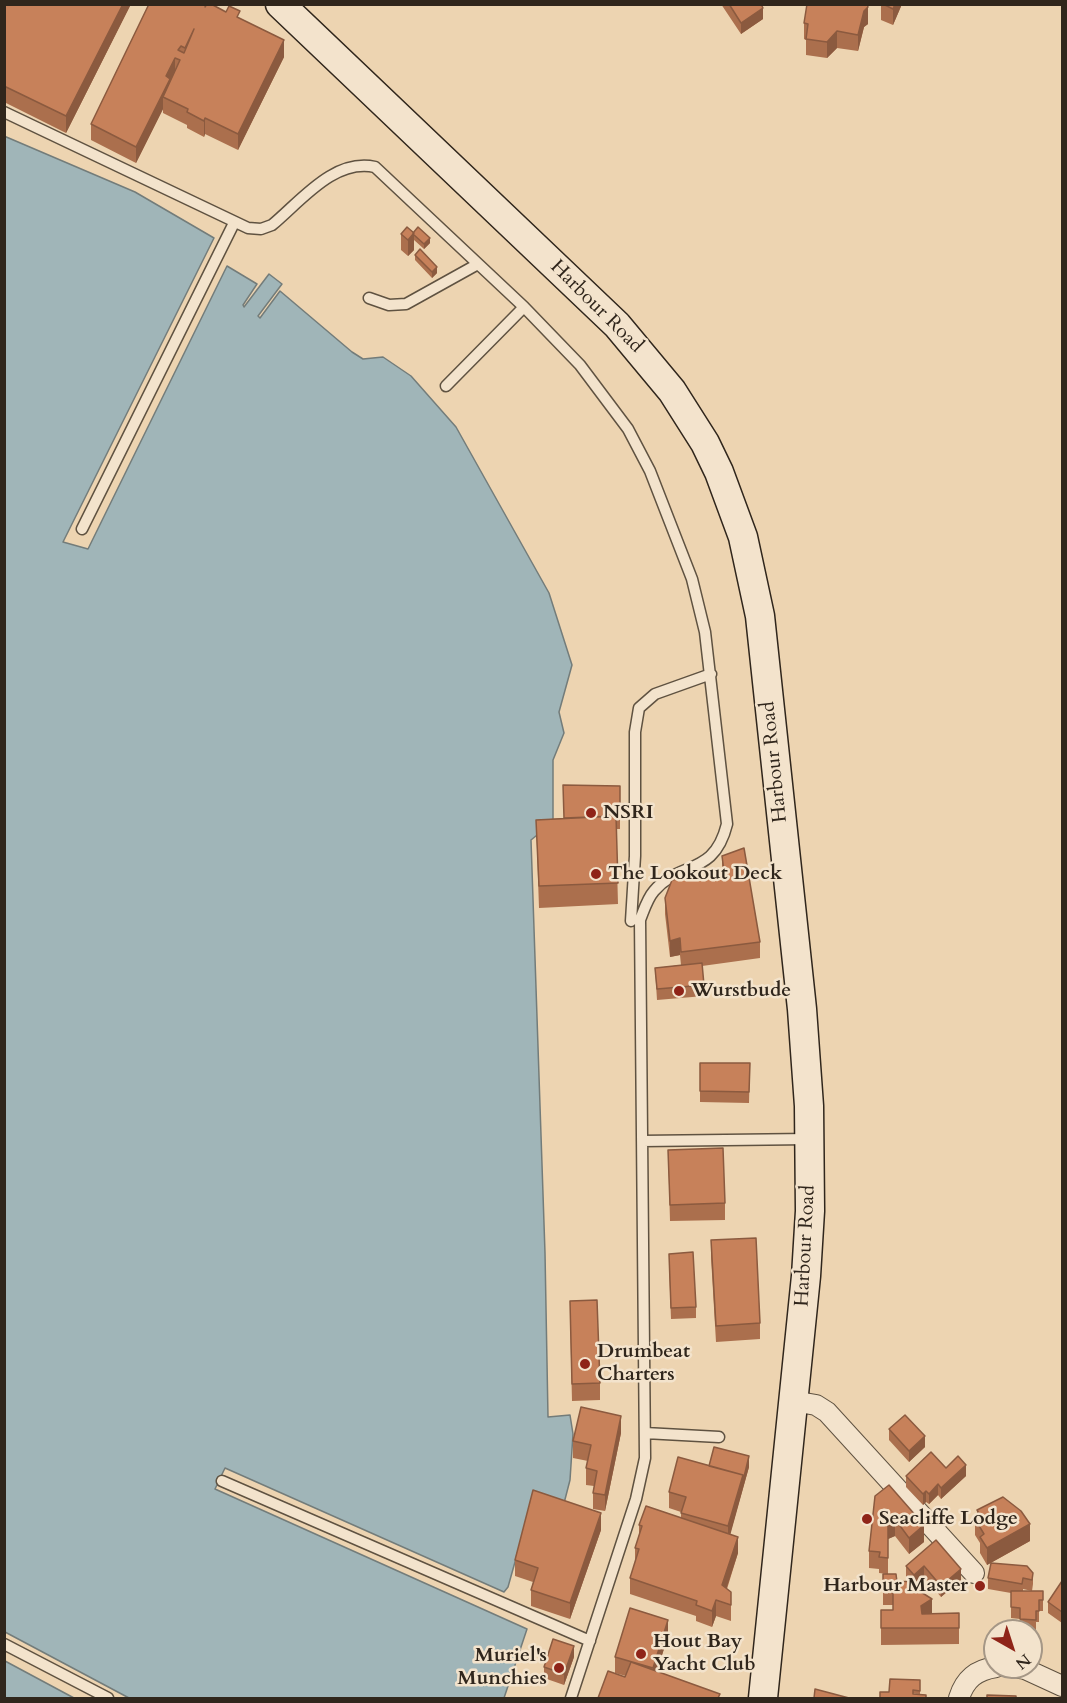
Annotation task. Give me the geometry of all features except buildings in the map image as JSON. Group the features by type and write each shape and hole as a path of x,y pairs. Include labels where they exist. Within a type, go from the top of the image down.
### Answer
{"street":[{"name":"Harbour Road","path":"280,4 617,325 672,391 705,443 719,472 743,537 760,616 802,1009 810,1139 810,1211 763,1698"},
{"path":"793,1401 816,1405 827,1412 974,1573"},
{"path":"959,1698 968,1680 975,1673 983,1671"},
{"path":"1043,1676 1062,1686"}],"lane":[{"path":"4,112 234,223 261,229 272,225 342,168 362,164 375,167 524,307 580,365 628,429 650,471 692,579 705,632 727,824 724,836 711,856 702,864 671,878 653,892 640,920 645,1433 641,1481 571,1698"},
{"path":"82,529 234,223"},
{"path":"369,298 389,304 406,304 478,264"},
{"path":"446,386 524,307"},
{"path":"631,921 635,856 635,732 639,708 655,694 711,674"},
{"path":"642,1141 810,1139"},
{"path":"645,1433 719,1437"},
{"path":"222,1481 590,1641"},
{"path":"4,1644 108,1698"}],"shaded area":[{"path":"4,136 135,192 214,238 63,542 88,549 227,266 257,284 243,305 244,307 269,274 282,284 258,316 260,318 280,291 352,352 363,359 383,357 411,376 456,427 549,593 572,665 559,712 564,733 553,760 553,822 531,840 545,1253 548,1417 570,1415 573,1434 570,1480 562,1511 527,1519 508,1587 504,1592 225,1468 215,1489 527,1629 504,1698 129,1698 5,1632"},
{"path":"5,1661 74,1698 5,1698"}],"place":[{"name":"NSRI","path":"591,813"},
{"name":"The Lookout Deck","path":"596,874"},
{"name":"Wurstbude","path":"679,991"},
{"name":"Drumbeat Charters","path":"585,1364"},
{"name":"Seacliffe Lodge","path":"867,1519"},
{"name":"Harbour Master","path":"980,1586"},
{"name":"Hout Bay Yacht Club","path":"641,1654"},
{"name":"Muriel's Munchies","path":"559,1668"}]}
